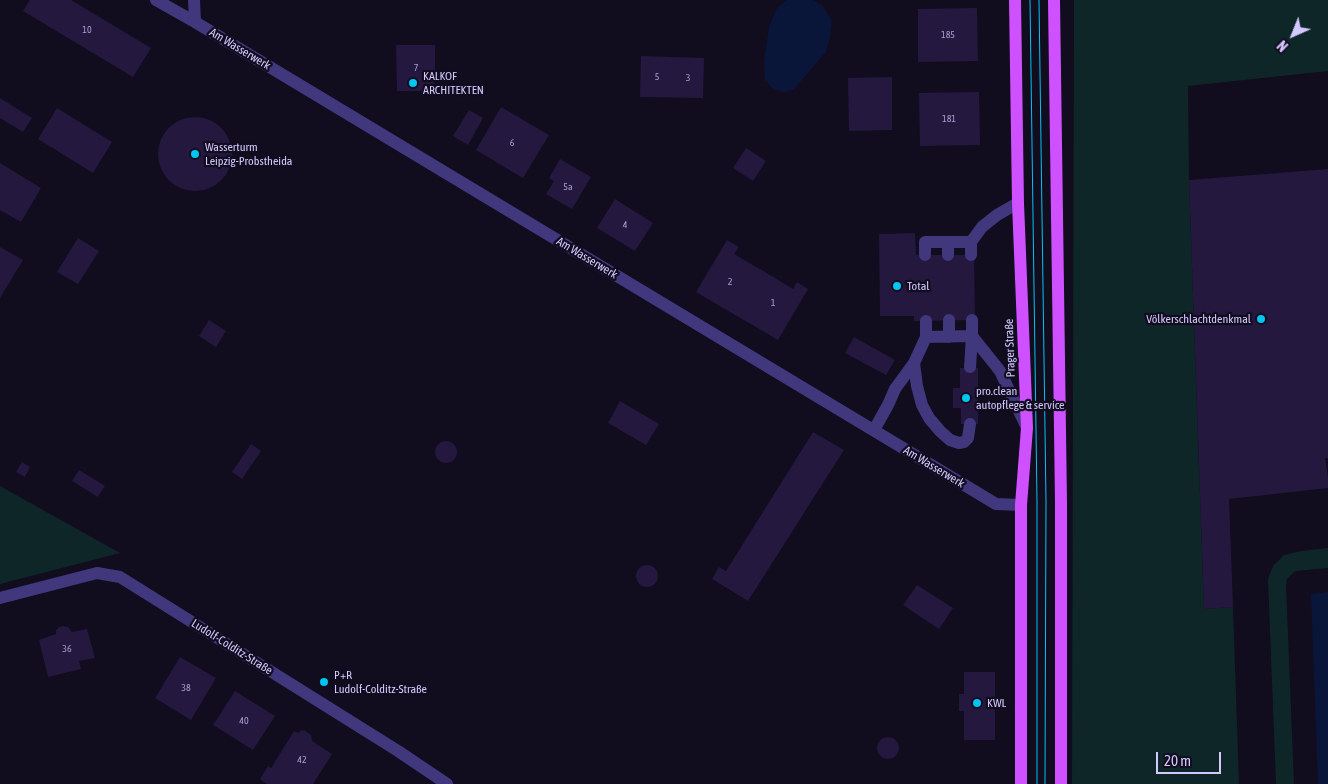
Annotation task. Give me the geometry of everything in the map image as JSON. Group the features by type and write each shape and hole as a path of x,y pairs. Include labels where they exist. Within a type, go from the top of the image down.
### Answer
{"main road":[{"name":"Prager Straße","path":"1016,0 1018,203 1027,428 1021,505 1021,784"},
{"path":"1054,0 1061,485 1061,784"}],"street":[{"name":"Am Wasserwerk","path":"156,0 996,504 1021,505"},
{"path":"194,0 194,22"},
{"path":"925,255 924,242 948,249 971,248 982,227 1018,203"},
{"path":"949,320 949,336"},
{"path":"970,367 972,320"},
{"path":"874,430 895,389 914,363 926,337 926,321"},
{"path":"972,336 1000,371 1027,428"},
{"path":"926,337 972,336"},
{"path":"914,363 922,405 929,418 940,431 950,440 959,443 964,442 968,438 970,424"},
{"name":"Ludolf-Colditz-Straße","path":"0,598 97,573 120,577 390,746 447,784"}],"green space":[{"path":"1074,0 1328,0 1328,71 1188,86 1189,180 1204,609 1233,607 1239,784 1072,784"},
{"path":"0,486 120,553 0,584"},
{"path":"1328,548 1328,568 1295,571 1287,579 1294,784 1276,784 1268,579 1273,566 1284,555"}],"water":[{"path":"787,0 813,0 822,5 832,21 826,52 794,89 784,93 772,88 765,80 764,62 769,26 777,8"},
{"path":"1328,592 1328,784 1318,784 1311,594"}],"building":[{"path":"30,0 71,0 151,48 133,77 23,11"},
{"path":"977,8 978,61 918,62 918,9"},
{"path":"396,45 435,45 435,91 397,91"},
{"path":"641,56 704,58 703,98 640,97"},
{"path":"892,77 892,130 849,131 848,78"},
{"path":"979,92 980,145 920,146 919,93"},
{"path":"0,98 32,118 23,132 0,118"},
{"path":"501,107 549,135 523,178 476,150"},
{"path":"57,108 112,142 93,173 38,139"},
{"path":"469,110 483,118 468,145 453,136"},
{"name":"Wasserturm Leipzig-Probstheida","path":"195,117 209,120 221,128 229,140 232,154 229,168 221,180 209,188 195,191 181,188 169,180 161,168 158,154 161,140 169,128 181,120"},
{"path":"746,148 766,161 753,181 733,168"},
{"path":"560,159 591,177 572,209 546,194 554,181 549,178"},
{"path":"0,163 41,188 21,222 0,210"},
{"name":"Völkerschlachtdenkmal","path":"1328,169 1328,458 1325,458 1328,488 1229,499 1233,607 1204,609 1189,180"},
{"path":"615,199 653,223 635,251 597,228"},
{"path":"915,233 916,255 974,255 975,320 914,321 914,316 880,316 879,234"},
{"path":"78,238 99,251 78,284 57,272"},
{"path":"727,240 739,247 734,254 793,289 797,282 808,289 778,340 696,292"},
{"path":"0,247 23,260 0,298"},
{"path":"209,320 226,331 216,347 199,336"},
{"path":"854,337 895,360 886,375 845,353"},
{"name":"pro.clean autopflege & service","path":"960,368 978,368 978,424 961,424 961,408 953,408 953,388 960,388"},
{"path":"620,401 659,424 646,445 608,423"},
{"path":"813,432 844,450 748,601 712,579 719,567 726,571"},
{"path":"446,441 454,444 457,452 454,460 446,463 438,460 435,452 438,444"},
{"path":"251,444 261,451 242,479 232,472"},
{"path":"22,462 30,467 25,477 16,472"},
{"path":"79,470 105,486 98,497 72,481"},
{"path":"647,565 655,568 658,576 655,584 647,587 639,584 636,576 639,568"},
{"path":"917,585 953,608 939,629 903,605"},
{"path":"63,626 68,627 72,632 87,629 95,658 79,661 81,669 48,677 39,640 56,634 56,630"},
{"path":"180,657 216,678 191,720 155,698"},
{"name":"KWL","path":"964,672 995,672 995,740 964,740 964,711 959,711 959,694 964,694"},
{"path":"235,691 275,716 253,750 213,725"},
{"path":"304,730 311,735 312,741 332,754 313,784 267,784 260,779 268,766 271,768 294,731 299,733"},
{"path":"888,737 896,740 899,748 896,756 888,759 880,756 877,748 880,740"}],"tram line":[{"path":"1030,0 1037,502 1037,784"},
{"path":"1039,0 1046,502 1045,784"}],"place":[{"name":"KALKOF ARCHITEKTEN","path":"413,83"},
{"name":"Wasserturm Leipzig-Probstheida","path":"195,154"},
{"name":"Total","path":"897,286"},
{"name":"Völkerschlachtdenkmal","path":"1261,319"},
{"name":"pro.clean autopflege & service","path":"966,398"},
{"name":"P+R Ludolf-Colditz-Straße","path":"324,682"},
{"name":"KWL","path":"977,703"}]}
